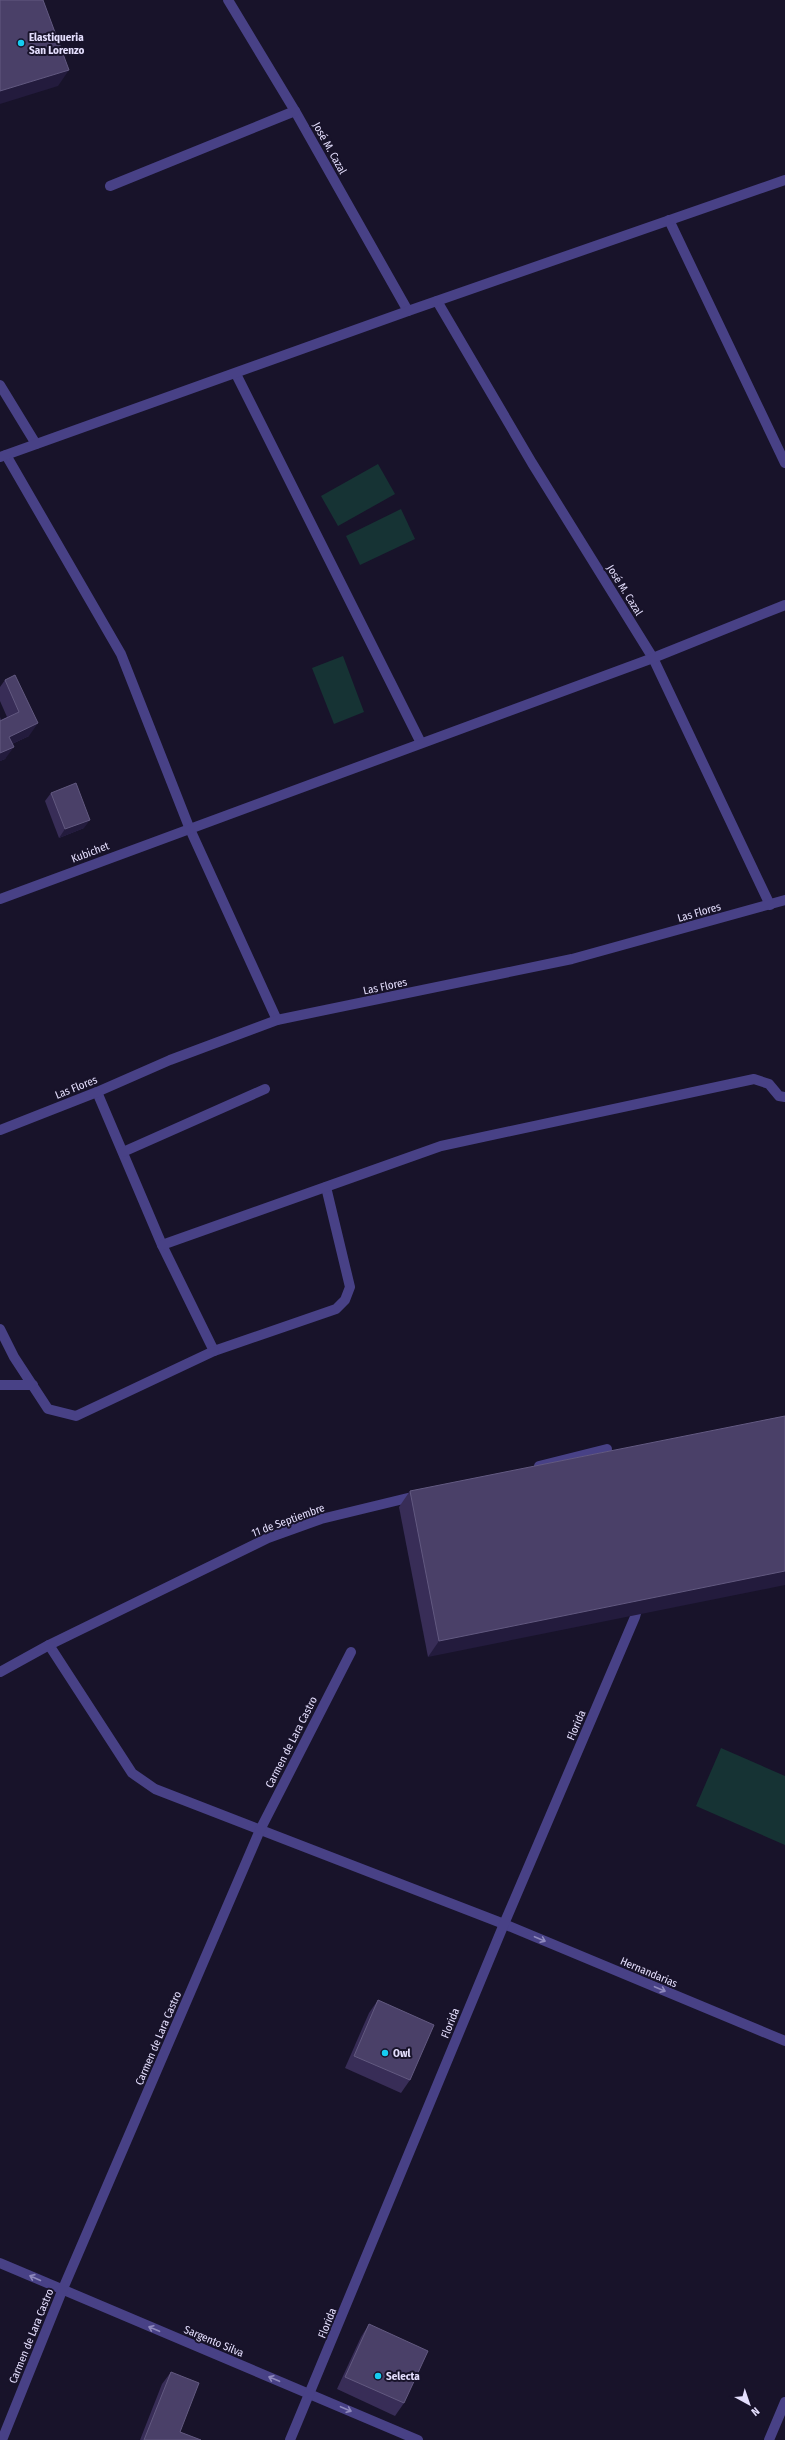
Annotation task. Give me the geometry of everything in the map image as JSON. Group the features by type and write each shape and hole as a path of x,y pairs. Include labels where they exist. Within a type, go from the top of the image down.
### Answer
{"street":[{"name":"José M. Cazal","path":"228,0 296,111 408,311"},
{"path":"110,186 296,111"},
{"path":"278,1020 189,828 121,654 3,456 236,374 408,311 785,180"},
{"path":"669,220 785,463"},
{"name":"José M. Cazal","path":"437,301 532,463 653,658 770,905"},
{"path":"236,374 420,743"},
{"path":"0,385 36,444"},
{"name":"Kubichet","path":"0,899 653,658 785,605"},
{"name":"Las Flores","path":"0,1130 97,1092 170,1060 278,1020 572,959 785,900"},
{"path":"162,1245 441,1146 754,1078 769,1084 779,1096 785,1097"},
{"path":"123,1152 265,1089"},
{"path":"97,1092 162,1245 214,1351"},
{"path":"0,1329 14,1357 48,1409 76,1416 214,1351 336,1309 345,1300 350,1287 326,1187"},
{"path":"0,1385 33,1385"},
{"path":"530,1468 607,1449"},
{"name":"11 de Septiembre","path":"0,1672 49,1645 268,1538 322,1520 429,1493"},
{"name":"Florida","path":"290,2440 504,1924 635,1617 639,1603 636,1588"},
{"name":"Hernandarias","path":"49,1645 132,1773 155,1789 504,1924 785,2041"},
{"name":"Carmen de Lara Castro","path":"2,2440 62,2291 260,1830 350,1652"},
{"name":"Sargento Silva","path":"0,2263 62,2291 418,2440"},
{"path":"769,2440 785,2402"}],"green space":[{"path":"378,464 395,494 338,526 321,496"},
{"path":"401,509 415,539 360,565 346,536"},
{"path":"343,656 364,712 334,724 312,668"},
{"path":"721,1748 785,1776 785,1845 696,1806"}],"building":[{"name":"Elastiqueria San Lorenzo","path":"0,0 43,0 69,70 0,91"},
{"path":"15,675 38,723 9,737 14,747 0,753 0,721 19,712 5,680"},
{"path":"76,783 90,820 65,829 51,793"},
{"path":"785,1416 785,1571 439,1641 410,1491"},
{"name":"Owl","path":"378,2000 434,2025 410,2080 354,2056"},
{"name":"Selecta","path":"369,2324 428,2351 404,2403 345,2377"},
{"path":"171,2372 199,2383 180,2432 201,2440 144,2440"}],"place":[{"name":"Elastiqueria San Lorenzo","path":"21,43"},
{"name":"Owl","path":"385,2053"},
{"name":"Selecta","path":"378,2376"}]}
